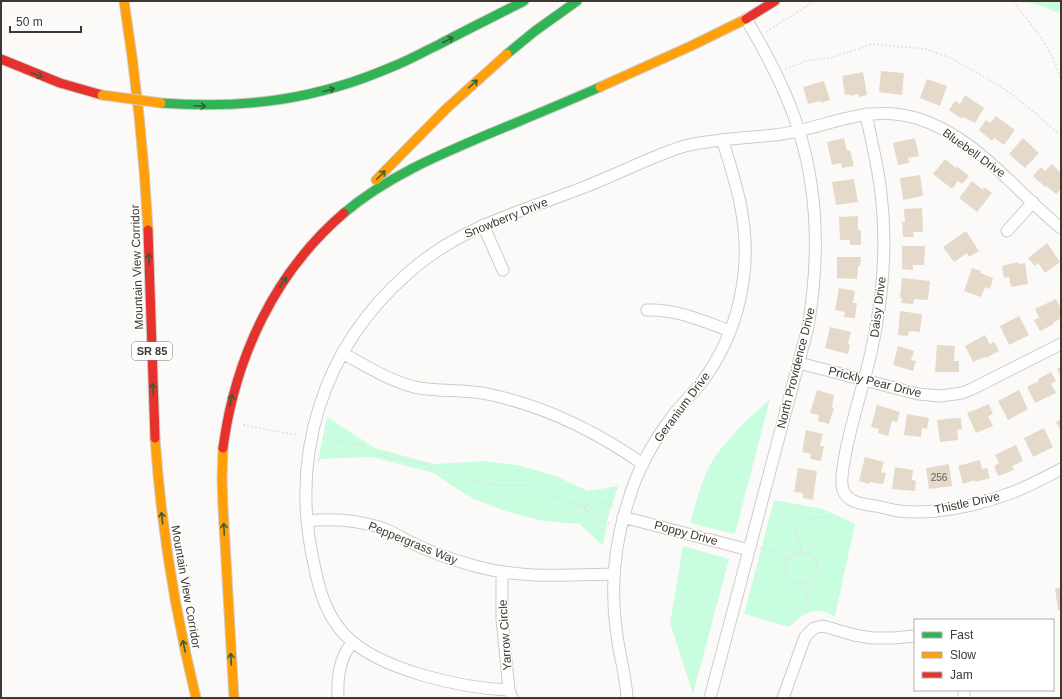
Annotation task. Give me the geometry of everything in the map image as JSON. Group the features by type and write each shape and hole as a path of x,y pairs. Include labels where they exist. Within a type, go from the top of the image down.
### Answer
{"main road":[{"name":"Mountain View Corridor","path":"124,1 134,64 143,154 154,426 161,506 172,588 196,698"},
{"path":"1,59 53,81 102,95 161,103 205,106 249,105 291,99 333,89 375,74 395,66 524,1"},
{"path":"234,698 222,481 223,452 228,416 240,369 260,318 293,267 314,242 469,87 511,50 577,1"},
{"path":"333,223 374,190 414,167 664,60 746,19 775,1"}],"street":[{"name":"North Providence Drive","path":"710,698 754,549 808,327 814,284 816,242 813,195 806,157 792,110 774,70 746,19"},
{"name":"Bluebell Drive","path":"799,131 850,117 866,114 886,113 904,115 937,126 980,154 1061,228"},
{"name":"Daisy Drive","path":"846,496 842,484 844,463 852,422 872,350 883,278 884,240 882,211 878,175 866,114"},
{"name":"Snowberry Drive","path":"510,694 432,678 395,665 352,642 334,622 323,599 312,555 307,521 306,480 310,442 320,403 342,353 364,319 398,282 420,262 452,241 483,225 580,189 664,153 687,146 799,131"},
{"name":"Geranium Drive","path":"627,698 615,614 614,574 617,547 623,517 634,484 643,464 666,425 694,392 711,369 719,355 737,312 743,286 745,237 741,208 723,141"},
{"path":"1007,231 1033,202"},
{"path":"483,225 503,270"},
{"path":"647,310 664,310 680,314 730,331"},
{"name":"Prickly Pear Drive","path":"799,363 918,394 935,396 951,395 962,393 981,385 1061,344"},
{"path":"342,353 392,379 410,386 428,389 476,392 513,400 547,411 587,429 643,464"},
{"name":"Thistle Drive","path":"846,496 857,502 899,511 944,510 979,503 1003,496 1061,469"},
{"name":"Poppy Drive","path":"623,517 754,549"},
{"name":"Peppergrass Way","path":"307,521 339,520 374,526 442,556 477,567 502,572 545,576 614,574"},
{"name":"Yarrow Circle","path":"502,572 502,619 510,694"},
{"path":"782,698 805,637 814,628 823,626 854,635 872,638 914,636"},
{"path":"338,698 338,675 340,666 346,651 352,642"}],"path":[{"path":"766,32 815,1"},
{"path":"1014,1 1037,31 1058,70 1061,80"},
{"path":"785,69 806,61 834,56 872,44 925,49 950,58 1002,87 1061,135"},
{"path":"237,424 298,434"},
{"path":"323,437 360,444 387,458 424,463 443,472 468,480 496,485 525,485 581,506 600,520 612,524"},
{"path":"581,506 602,503 617,507"},
{"path":"801,551 795,529 798,524 814,517 832,517"},
{"path":"754,549 774,552 787,559"},
{"path":"801,551 811,554 815,558 818,568 814,578 805,584 795,583 790,580 787,576 785,564 787,559 796,552 801,551"},
{"path":"805,584 809,609"}],"green space":[{"path":"1018,1 1061,1 1061,14 1042,6"},
{"path":"770,399 735,534 690,523 703,480 715,457 736,431"},
{"path":"327,417 375,448 430,463 436,464 483,461 517,465 556,476 588,491 618,486 609,514 603,546 580,524 544,521 505,511 474,499 434,473 372,457 321,459 320,462 318,461"},
{"path":"774,500 823,509 855,524 835,617 822,611 810,612 805,614 789,627 744,614"},
{"path":"683,546 729,559 693,694 670,623"}],"building":[{"path":"881,71 904,73 902,95 879,92"},
{"path":"863,72 867,95 859,97 858,94 850,96 850,94 845,95 842,76"},
{"path":"927,79 947,86 940,106 920,98"},
{"path":"824,81 830,100 821,103 821,101 808,104 803,87"},
{"path":"965,95 984,108 975,123 963,117 962,119 949,110 955,101 960,104"},
{"path":"996,116 1015,130 1004,145 994,138 992,141 979,130 986,120 990,123"},
{"path":"844,138 847,151 850,150 854,166 842,168 841,163 832,165 827,142"},
{"path":"915,138 919,156 908,158 909,163 898,165 893,143"},
{"path":"1023,138 1039,153 1025,168 1009,154"},
{"path":"945,159 956,168 957,166 969,176 962,184 958,181 952,189 933,174"},
{"path":"1052,164 1061,173 1061,189 1056,194 1046,186 1045,187 1033,176 1041,167 1045,171"},
{"path":"920,175 923,196 903,200 900,178"},
{"path":"854,179 858,202 836,205 832,182"},
{"path":"972,181 983,190 984,187 992,193 977,212 959,198"},
{"path":"922,208 923,232 913,232 914,237 903,237 902,222 905,222 904,209"},
{"path":"858,216 858,230 861,230 861,245 850,245 850,240 840,240 839,217"},
{"path":"966,231 979,251 969,257 967,253 954,262 943,247"},
{"path":"1047,243 1060,262 1045,273 1038,263 1035,266 1028,258"},
{"path":"902,246 925,246 924,265 913,265 913,270 902,269"},
{"path":"837,257 861,257 860,266 858,266 857,279 837,278"},
{"path":"1018,262 1019,264 1025,263 1028,284 1011,287 1009,277 1004,278 1002,266"},
{"path":"972,268 993,278 990,289 985,287 981,297 964,291"},
{"path":"902,278 930,281 928,300 914,299 913,304 901,303"},
{"path":"839,288 855,291 853,303 857,303 855,318 844,317 845,312 835,310"},
{"path":"1056,299 1061,309 1061,318 1053,323 1054,324 1040,331 1034,320 1039,318 1035,309"},
{"path":"900,311 922,314 920,332 909,331 908,336 898,335"},
{"path":"1019,316 1029,335 1009,345 1000,326"},
{"path":"830,327 851,332 848,344 850,345 848,354 825,348"},
{"path":"985,335 990,344 994,342 999,351 986,358 985,357 973,362 965,346"},
{"path":"937,345 955,346 954,361 959,361 959,372 935,372"},
{"path":"898,346 914,351 911,360 916,361 913,371 893,365"},
{"path":"1061,367 1061,376 1057,369"},
{"path":"1051,372 1056,381 1051,384 1056,393 1035,403 1027,387 1039,381 1038,379"},
{"path":"817,390 834,395 832,407 834,408 829,424 818,421 819,415 810,413"},
{"path":"1019,390 1028,409 1008,420 998,401"},
{"path":"989,404 993,414 988,416 993,426 976,433 967,413"},
{"path":"877,405 900,412 897,422 892,421 888,436 878,433 879,429 871,427"},
{"path":"907,414 929,418 927,429 922,428 921,437 904,435"},
{"path":"961,418 962,429 957,430 958,440 940,442 937,420"},
{"path":"1061,419 1061,431 1056,422"},
{"path":"1044,428 1053,447 1033,457 1024,438"},
{"path":"806,430 823,434 820,446 824,446 821,461 810,459 811,454 802,452"},
{"path":"1016,445 1023,461 1012,466 1014,470 998,476 994,466 999,463 995,455"},
{"path":"865,457 884,462 881,472 886,473 883,484 870,482 869,484 859,481"},
{"path":"980,460 982,469 987,468 990,478 975,482 975,480 963,484 958,466"},
{"path":"949,464 952,486 929,489 926,468"},
{"path":"895,467 913,470 912,480 916,481 915,491 892,489"},
{"path":"798,468 817,471 813,500 803,498 803,493 794,492"},
{"path":"1055,588 1061,588 1061,610 1058,610"}],"traffic: fast":[{"path":"161,103 192,105 251,103 280,100 336,87 365,78 405,61 524,1"},
{"path":"507,54 535,31 577,1"},
{"path":"344,213 378,188 414,167 600,87"}],"traffic: slow":[{"path":"124,1 139,115 148,230"},
{"path":"600,87 691,46 746,19"},
{"path":"376,180 446,109 507,54"},
{"path":"102,95 161,103"},
{"path":"155,438 161,504 175,601 196,698"},
{"path":"223,448 223,508 234,698"}],"traffic: jam":[{"path":"746,19 775,1"},
{"path":"1,59 60,83 102,95"},
{"path":"223,448 237,382 248,350 262,319 278,290 297,262 319,237 344,213"},
{"path":"148,230 155,438"}]}
